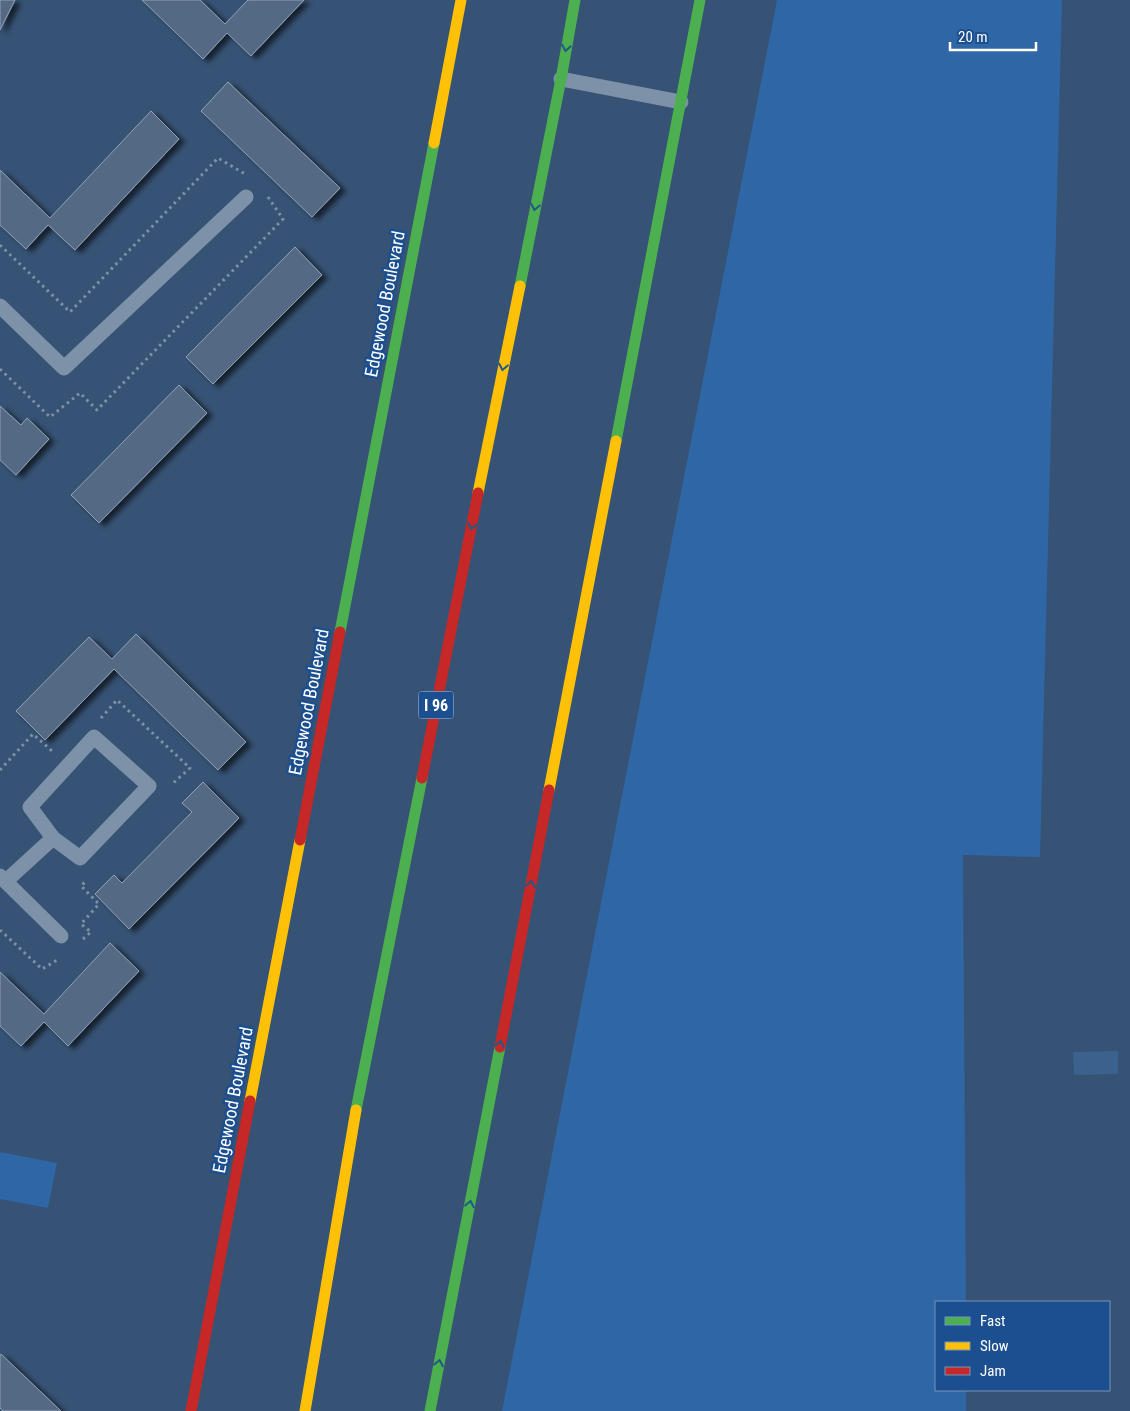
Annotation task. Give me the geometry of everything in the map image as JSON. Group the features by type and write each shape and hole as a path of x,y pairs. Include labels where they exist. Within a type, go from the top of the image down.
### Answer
{"main road":[{"name":"Edgewood Boulevard","path":"191,1411 461,0"},
{"name":"I 96","path":"305,1411 362,1077 561,79 575,0"},
{"path":"430,1411 700,0"}],"lane":[{"path":"561,79 680,102"},
{"path":"0,306 64,368 246,197"},
{"path":"94,737 149,786 80,858 53,838 30,807 94,737"},
{"path":"53,838 3,879 61,936"}],"shaded area":[{"path":"777,0 1062,0 1040,857 963,855 966,1301 935,1301 935,1391 966,1391 966,1411 502,1411"},
{"path":"1118,1051 1118,1074 1074,1075 1073,1052"},
{"path":"0,1152 57,1163 48,1208 0,1199"}],"building":[{"path":"0,0 15,0 0,30"},
{"path":"142,0 200,0 225,24 248,0 304,0 251,56 227,33 203,59"},
{"path":"228,82 340,188 312,217 201,111"},
{"path":"151,111 179,139 75,250 48,225 26,249 0,225 0,170 50,218"},
{"path":"295,247 322,275 213,384 186,357"},
{"path":"179,385 207,413 99,523 71,495"},
{"path":"0,406 21,425 27,418 49,439 16,475 0,460"},
{"path":"136,634 246,742 218,770 114,669 45,740 16,711 89,637 112,659"},
{"path":"203,782 239,818 129,929 95,894 114,875 122,883 192,812 182,803"},
{"path":"110,943 139,971 68,1046 44,1022 21,1046 0,1026 0,972 44,1014"},
{"path":"1,1354 61,1411 3,1411 0,1408"}],"traffic: fast":[{"path":"520,286 575,0"},
{"path":"616,441 700,0"},
{"path":"340,632 434,143"},
{"path":"356,1110 422,778"},
{"path":"430,1411 500,1047"}],"traffic: slow":[{"path":"434,143 461,0"},
{"path":"478,493 520,286"},
{"path":"549,790 616,441"},
{"path":"250,1101 300,840"},
{"path":"305,1411 356,1110"}],"traffic: jam":[{"path":"422,778 478,493"},
{"path":"300,840 340,632"},
{"path":"500,1047 549,790"},
{"path":"191,1411 250,1101"}]}
